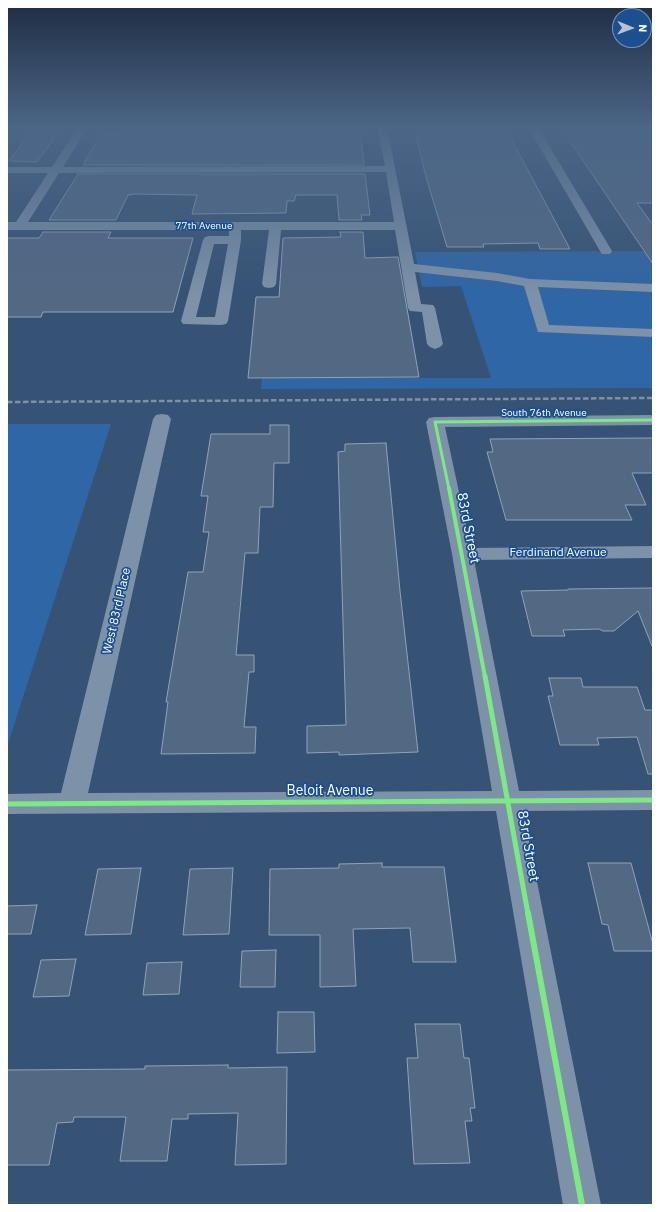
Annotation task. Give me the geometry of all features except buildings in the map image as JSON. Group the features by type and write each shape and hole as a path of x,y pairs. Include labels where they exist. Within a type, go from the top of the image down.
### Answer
{"street":[{"path":"20,226 47,184"},
{"path":"394,184 415,308 428,308 434,344"},
{"path":"567,184 606,250"},
{"path":"235,240 208,240 188,321 221,321 235,240 236,225"},
{"name":"77th Avenue","path":"7,226 401,226"},
{"path":"269,284 275,226"},
{"path":"408,267 497,277 530,283 653,288"},
{"path":"530,283 543,329 653,333"},
{"name":"West 83rd Place","path":"72,803 162,419"},
{"name":"South 76th Avenue","path":"435,422 653,420"},
{"name":"83rd Street","path":"435,422 462,554 582,1205"},
{"name":"Ferdinand Avenue","path":"462,554 653,552"},
{"name":"Beloit Avenue","path":"7,804 653,800"}],"shaded area":[{"path":"653,251 653,388 261,389 262,378 491,378 461,286 422,287 415,252"},
{"path":"7,424 111,424 7,747"}],"railway":[{"path":"7,402 653,398"}],"cycle path":[{"path":"582,1205 462,554 435,422 653,420"},
{"path":"7,804 653,800"}]}
